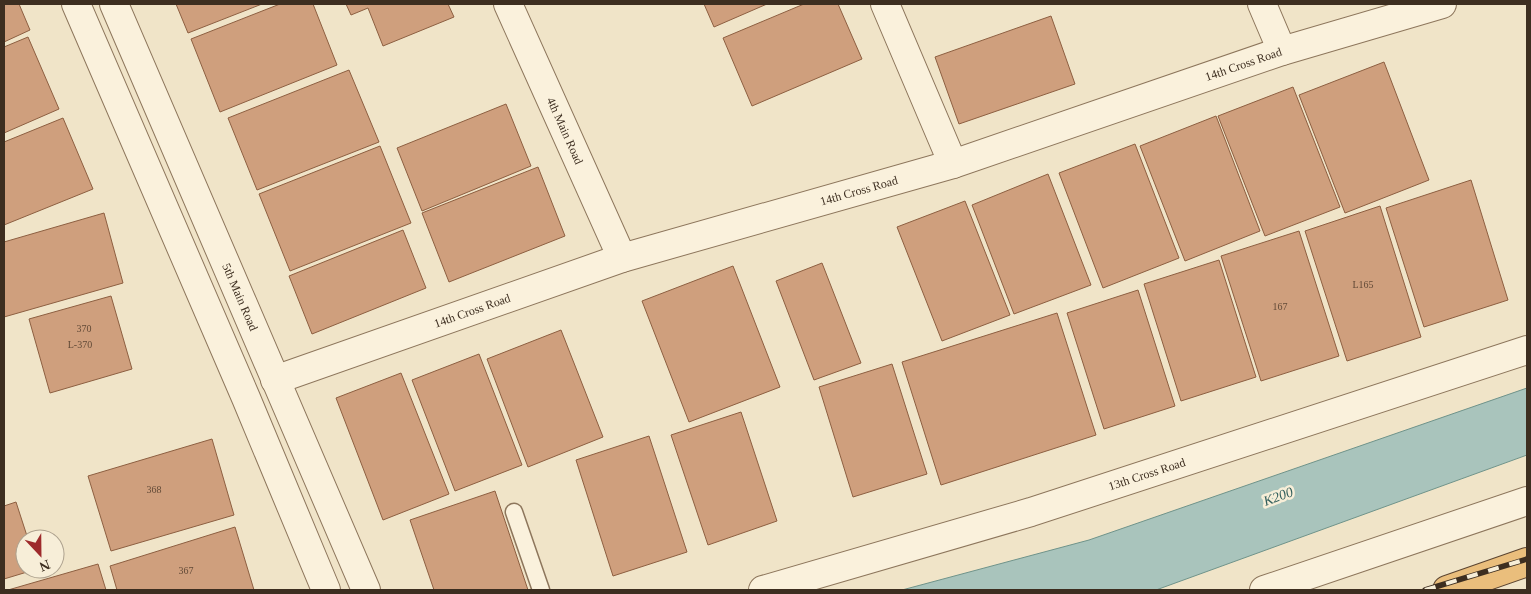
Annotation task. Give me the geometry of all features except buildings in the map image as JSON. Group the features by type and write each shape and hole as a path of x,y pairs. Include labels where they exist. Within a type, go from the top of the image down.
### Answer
{"highway":[{"path":"1447,590 1527,562"}],"street":[{"path":"76,4 242,388 326,590"},
{"name":"5th Main Road","path":"114,4 366,590"},
{"name":"4th Main Road","path":"508,4 622,258"},
{"path":"886,4 953,164"},
{"path":"1262,4 1282,51"},
{"name":"14th Cross Road","path":"275,380 622,258 953,164 1282,51 1442,4"},
{"name":"13th Cross Road","path":"763,590 1030,512 1527,350"},
{"path":"1264,590 1527,501"}],"lane":[{"path":"514,512 541,590"}],"water":[{"name":"K200","path":"1527,388 1527,455 1156,590 902,590 1089,540"}],"railway":[{"path":"1425,590 1527,559"}]}
